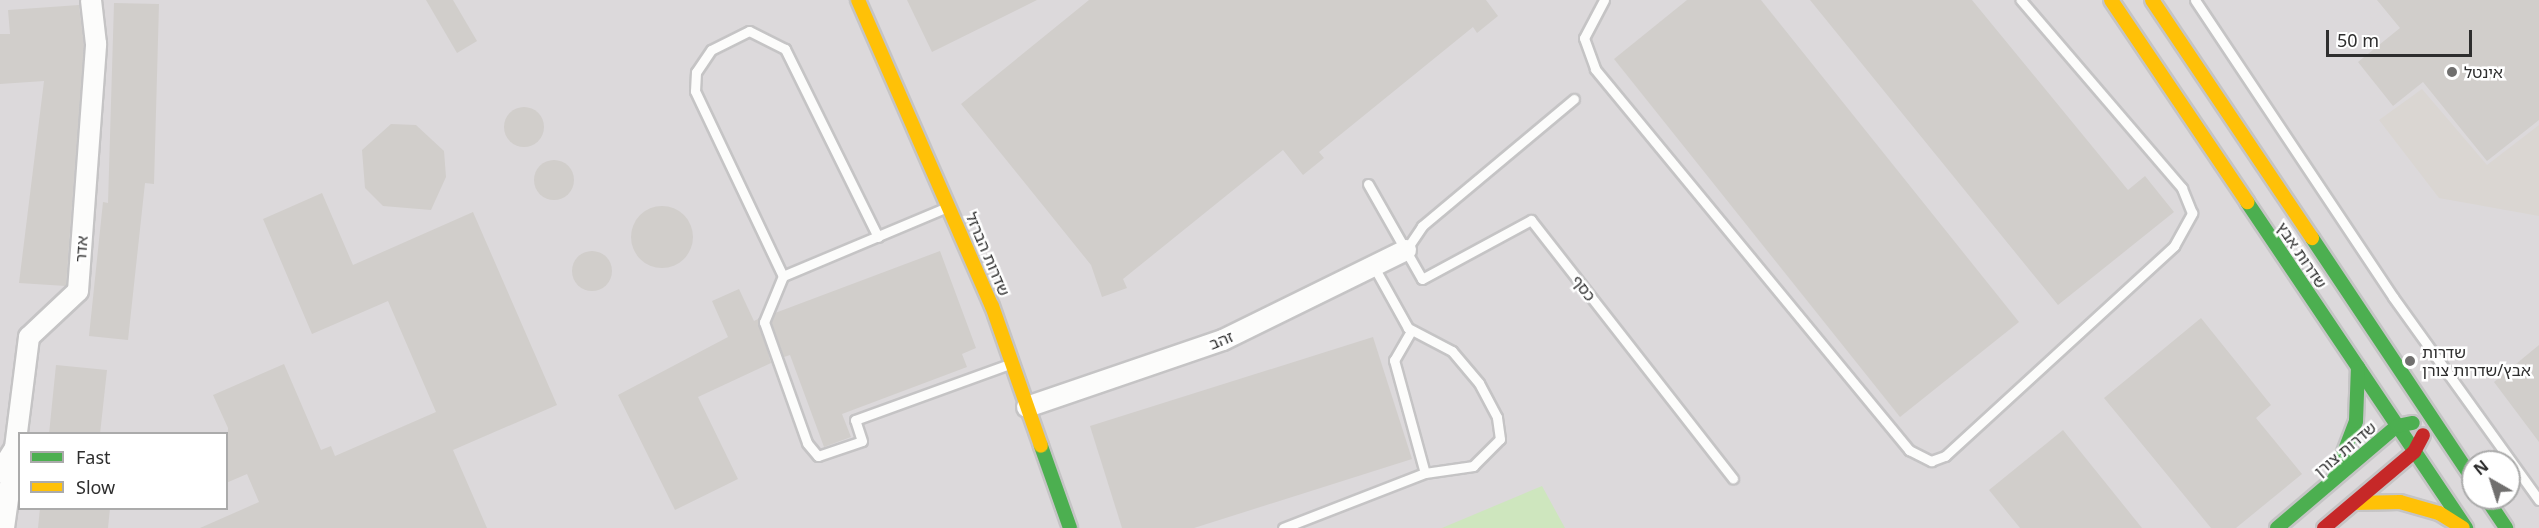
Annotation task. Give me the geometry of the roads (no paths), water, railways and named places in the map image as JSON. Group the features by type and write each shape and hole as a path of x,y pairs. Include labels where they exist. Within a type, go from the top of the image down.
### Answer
{"street":[{"name":"אדר","path":"0,472 15,448 29,337 78,291 96,44 91,0"},
{"name":"שדרות הברזל","path":"858,0 950,206 1012,363 1070,528"},
{"name":"שדרות אבץ","path":"2111,0 2465,528"},
{"name":"שדרות אבץ","path":"2152,0 2461,461"},
{"name":"זהב","path":"1027,407 1224,340 1406,250"},
{"path":"2332,482 2356,421 2358,367"},
{"path":"2324,528 2414,452 2432,418"},
{"name":"שדרות צורן","path":"2277,528 2397,426 2432,418"},
{"path":"4,528 15,448"},
{"path":"2354,503 2377,500 2421,507 2465,528"},
{"path":"2494,510 2506,528"}],"lane":[{"path":"1604,0 1584,38 1595,69 1909,450 1931,461 1945,456 2174,246 2192,213 2181,188 2021,0"},
{"path":"2195,0 2393,297 2539,500"},
{"path":"783,276 695,91 696,72 711,50 749,31 785,49 878,237"},
{"path":"1368,184 1406,250 1422,225 1574,99"},
{"path":"950,206 783,276 764,322 807,443 818,456 862,441 855,420 1012,363"},
{"name":"כסף","path":"1406,250 1422,279 1531,220 1733,479"},
{"path":"1282,528 1425,472 1484,461 1495,450 1501,429 1479,383 1460,357 1411,331 1374,267"},
{"path":"1411,331 1394,360 1425,472"}],"place":[{"name":"אינטל","path":"2452,72"},
{"name":"שדרות אבץ/שדרות צורן","path":"2410,361"}]}
